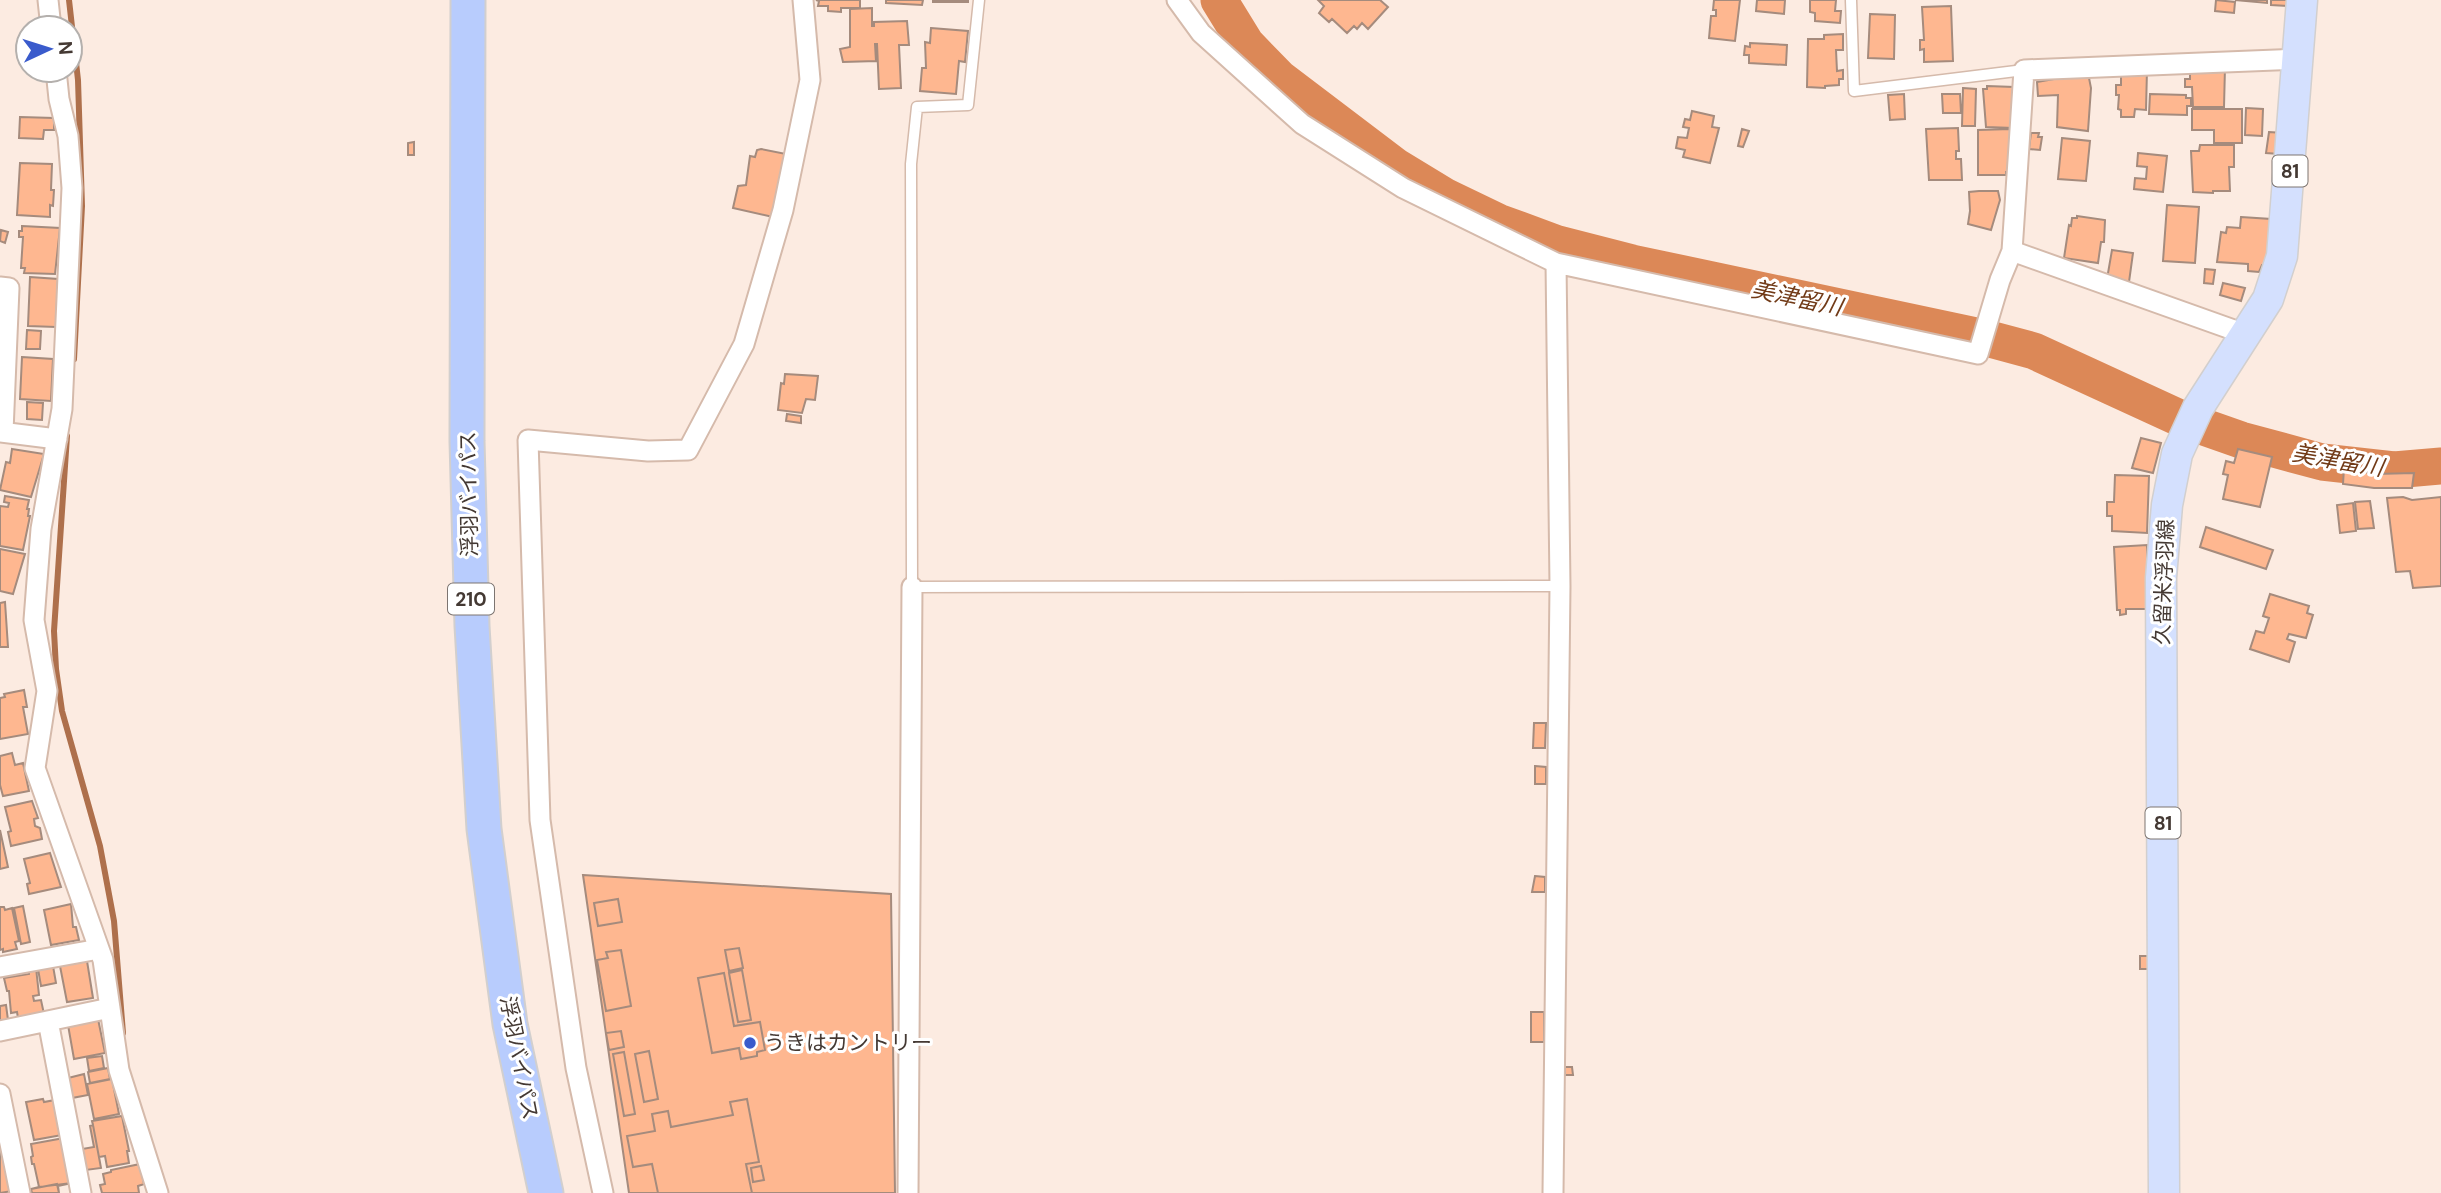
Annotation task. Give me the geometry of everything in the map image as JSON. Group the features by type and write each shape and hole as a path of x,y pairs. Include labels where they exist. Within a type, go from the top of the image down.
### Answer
{"highway":[{"name":"浮羽バイパス","path":"468,0 467,441 472,626 484,829 510,1024 546,1193"}],"main road":[{"name":"久留米浮羽線","path":"2165,1193 2161,578 2167,505 2177,454 2198,408 2268,299 2282,256 2302,0"}],"street":[{"path":"603,1193 576,1068 540,820 528,440 648,451 688,450 744,344 783,210 810,80 803,0"},
{"path":"1177,0 1201,33 1302,124 1403,188 1556,262 1978,354 2000,280 2012,251 2024,71 2299,59"},
{"path":"58,84 68,136 72,188 62,409 41,529 34,620 47,691 35,768 103,960 119,1070 158,1193"},
{"path":"2012,251 2245,334"},
{"path":"1553,1193 1560,586 1556,262"},
{"path":"0,287 9,288 1,432 57,439"},
{"path":"908,1193 912,587"},
{"path":"0,967 99,949"},
{"path":"0,1031 110,1008"},
{"path":"48,1021 81,1193"},
{"path":"0,1094 20,1193"}],"lane":[{"path":"979,0 968,104 917,107 912,152 912,587 1560,586"},
{"path":"1851,0 1854,92 2024,71"}],"building":[{"path":"816,0 860,0 860,8 841,8 841,12 828,11 828,6 818,6 819,1"},
{"path":"886,0 923,0 922,5 886,3"},
{"path":"968,0 968,2 933,2"},
{"path":"1318,0 1380,0 1388,7 1368,29 1362,23 1357,29 1354,26 1347,33 1332,19 1329,22 1319,13 1324,6"},
{"path":"1714,0 1740,0 1735,41 1709,38 1711,16 1716,16 1716,10 1713,10"},
{"path":"1757,0 1785,0 1784,14 1756,11"},
{"path":"1810,0 1836,0 1835,11 1841,11 1840,23 1815,21 1815,13 1810,12"},
{"path":"2216,0 2235,2 2234,13 2215,11"},
{"path":"2235,0 2267,0 2267,3"},
{"path":"2271,0 2290,0 2290,6 2271,5"},
{"path":"1951,6 1953,61 1924,62 1924,49 1920,50 1920,40 1924,40 1922,7"},
{"path":"872,8 872,26 874,22 907,21 909,45 899,45 901,88 879,89 877,44 876,61 843,62 840,49 850,47 850,9"},
{"path":"1870,14 1895,15 1894,59 1868,58"},
{"path":"931,28 968,31 965,62 959,61 956,94 920,91 922,68 926,68 925,42 930,43"},
{"path":"1843,34 1843,50 1836,50 1837,71 1843,70 1843,79 1839,79 1839,85 1825,88 1807,87 1808,39 1824,39 1824,35"},
{"path":"1750,43 1787,45 1786,65 1749,63 1749,55 1744,55 1745,46 1750,47"},
{"path":"2225,67 2224,107 2193,107 2192,87 2185,87 2185,79 2190,79 2190,70"},
{"path":"2121,70 2147,70 2146,110 2135,109 2134,117 2121,117 2121,110 2118,109 2119,95 2116,95 2116,85 2121,85"},
{"path":"2088,73 2091,88 2088,131 2057,127 2058,95 2038,96 2037,82"},
{"path":"1987,86 2014,87 2014,128 1986,127 1983,89 1987,89"},
{"path":"1963,88 1976,89 1975,126 1962,126"},
{"path":"1904,94 1905,119 1890,120 1888,95"},
{"path":"1942,94 1960,94 1961,113 1943,113"},
{"path":"2150,94 2186,95 2186,98 2191,98 2191,106 2187,106 2187,115 2149,114"},
{"path":"2246,108 2263,109 2262,136 2245,135"},
{"path":"2192,109 2242,109 2242,143 2214,143 2214,130 2192,130"},
{"path":"1692,111 1714,116 1712,127 1719,128 1710,163 1683,157 1685,150 1676,148 1678,137 1687,138 1689,128 1683,127 1685,119 1690,120"},
{"path":"20,117 54,118 54,130 44,130 43,139 19,138"},
{"path":"1958,128 1959,151 1956,151 1956,159 1961,159 1962,180 1929,180 1926,129"},
{"path":"1742,129 1749,131 1743,147 1738,146"},
{"path":"2011,129 2010,172 2006,172 2006,175 1978,175 1978,130"},
{"path":"2269,132 2283,133 2280,154 2266,153"},
{"path":"2031,133 2039,133 2038,137 2042,137 2040,150 2029,149"},
{"path":"2062,138 2090,141 2086,181 2058,179"},
{"path":"414,142 414,155 408,155 408,143"},
{"path":"2200,145 2234,145 2234,167 2229,167 2230,191 2193,192 2191,151 2199,151"},
{"path":"757,150 786,154 773,217 733,208 738,186 746,185 750,156 755,157"},
{"path":"2138,153 2167,156 2163,192 2134,189 2135,178 2146,179 2147,167 2137,166"},
{"path":"20,163 52,164 51,190 54,190 50,217 17,215"},
{"path":"1998,191 2000,200 1991,230 1968,224 1969,192"},
{"path":"2167,205 2199,207 2195,263 2163,261"},
{"path":"2077,216 2105,220 2104,242 2101,242 2098,263 2064,258 2069,225 2071,226 2072,218"},
{"path":"2241,217 2271,219 2267,265 2262,265 2259,272 2248,271 2248,264 2217,262 2221,232 2226,233 2227,227 2240,228"},
{"path":"22,226 60,228 55,274 24,273 25,268 21,268 23,237 19,237"},
{"path":"1,230 8,232 5,243 0,241"},
{"path":"2112,250 2133,253 2129,282 2107,279"},
{"path":"2205,269 2215,270 2213,284 2204,283"},
{"path":"30,277 58,279 56,327 28,326"},
{"path":"2223,283 2245,288 2241,301 2220,295"},
{"path":"27,330 41,331 40,349 26,349"},
{"path":"22,357 53,359 51,401 20,399"},
{"path":"785,374 818,376 815,400 806,399 802,413 778,410 781,383 784,384"},
{"path":"27,402 43,403 42,420 27,419"},
{"path":"787,414 801,416 801,423 786,421"},
{"path":"2141,438 2161,443 2153,473 2132,468"},
{"path":"12,449 44,454 31,497 0,490 6,462 10,463"},
{"path":"2238,449 2272,457 2260,507 2223,499 2228,475 2223,474 2226,461 2234,463"},
{"path":"2344,468 2375,474 2414,473 2412,488 2374,488 2343,484"},
{"path":"2115,475 2149,476 2147,533 2112,531 2112,516 2107,516 2107,502 2114,502"},
{"path":"5,496 29,500 27,509 30,516 23,550 0,546 0,506 8,507 9,503 4,502"},
{"path":"2403,497 2412,500 2441,497 2441,586 2413,588 2410,571 2396,572 2387,498"},
{"path":"2370,501 2374,528 2358,529 2355,502"},
{"path":"2353,503 2356,531 2340,533 2337,505"},
{"path":"2206,527 2273,550 2266,569 2200,547"},
{"path":"2147,545 2149,609 2126,609 2126,614 2120,615 2120,610 2117,610 2114,547"},
{"path":"0,549 25,554 13,594 0,591"},
{"path":"2270,594 2309,606 2307,613 2313,615 2306,638 2289,634 2287,639 2295,642 2289,662 2250,649 2256,631 2264,633 2269,618 2263,616"},
{"path":"5,602 8,647 0,647 0,603"},
{"path":"24,690 27,707 23,707 28,734 0,739 0,698 5,697 4,694"},
{"path":"1534,723 1546,723 1545,748 1533,748"},
{"path":"12,753 15,765 23,763 29,791 3,796 0,785 0,756"},
{"path":"1535,766 1546,767 1546,784 1535,784"},
{"path":"32,801 38,818 34,819 35,826 40,828 42,839 11,846 8,832 11,831 5,807"},
{"path":"0,830 8,867 0,869"},
{"path":"50,853 61,887 29,894 27,884 30,883 24,859"},
{"name":"うきはカントリー","path":"583,875 891,894 895,1193 629,1193"},
{"path":"1535,876 1545,877 1545,892 1532,892"},
{"path":"618,899 622,922 598,926 594,903"},
{"path":"71,904 73,927 76,927 79,940 51,945 44,910"},
{"path":"23,906 30,942 21,944 14,908"},
{"path":"0,907 5,910 12,908 19,941 15,942 17,949 3,952 3,949 0,950"},
{"path":"739,948 743,968 729,971 725,950"},
{"path":"621,950 631,1006 606,1011 597,960 608,958 606,952"},
{"path":"2140,956 2152,956 2152,969 2140,969"},
{"path":"87,961 93,998 67,1002 60,966"},
{"path":"53,966 56,983 41,986 38,969"},
{"path":"36,968 39,995 33,996 34,1001 41,1000 44,1014 18,1018 17,1012 11,1013 9,991 4,978 29,974 29,969"},
{"path":"742,970 751,1020 738,1022 729,973"},
{"path":"724,973 734,1026 760,1022 765,1050 757,1052 757,1056 741,1059 739,1048 712,1053 698,978"},
{"path":"6,1005 8,1020 0,1021 0,1006"},
{"path":"1531,1012 1544,1012 1544,1042 1531,1042"},
{"path":"98,1019 105,1053 74,1059 68,1025"},
{"path":"621,1031 624,1047 609,1050 606,1033"},
{"path":"649,1051 658,1099 644,1102 635,1054"},
{"path":"624,1052 635,1114 624,1116 613,1054"},
{"path":"102,1056 104,1068 89,1071 87,1058"},
{"path":"1565,1067 1572,1067 1573,1075 1565,1075"},
{"path":"108,1068 110,1079 90,1083 88,1072"},
{"path":"84,1074 88,1095 72,1098 68,1078"},
{"path":"112,1079 119,1114 94,1119 87,1084"},
{"path":"43,1099 44,1102 55,1100 62,1135 34,1140 26,1102"},
{"path":"747,1099 759,1162 746,1164 752,1193 658,1193 652,1164 633,1167 627,1136 655,1131 652,1114 668,1111 671,1127 733,1115 730,1102"},
{"path":"122,1116 129,1163 107,1167 105,1156 99,1157 101,1168 86,1170 82,1149 94,1147 90,1126 93,1125 92,1121"},
{"path":"93,1125 101,1168 86,1170 82,1149 94,1147 90,1126"},
{"path":"64,1138 72,1183 58,1186 59,1193 32,1193 31,1189 39,1187 32,1164 31,1144"},
{"path":"64,1138 72,1183 39,1187 32,1164 31,1144"},
{"path":"5,1149 12,1191 0,1193 0,1150"},
{"path":"140,1164 144,1184 138,1186 139,1193 102,1193 100,1185 105,1184 103,1174"},
{"path":"761,1166 764,1180 753,1182 751,1168"},
{"path":"57,1184 59,1193 32,1193 31,1189"}],"waterway":[{"path":"69,0 78,80 82,206 74,359"},
{"name":"美津留川","path":"1219,0 1246,44 1279,78 1395,166 1446,197 1498,222 1558,244 1632,263 1986,338 2034,351 2184,420 2241,440 2322,462 2394,470 2441,466"},
{"path":"67,436 54,631 56,669 62,711 100,846 114,921 123,1033"}],"place":[{"name":"うきはカントリー","path":"750,1043"}]}
